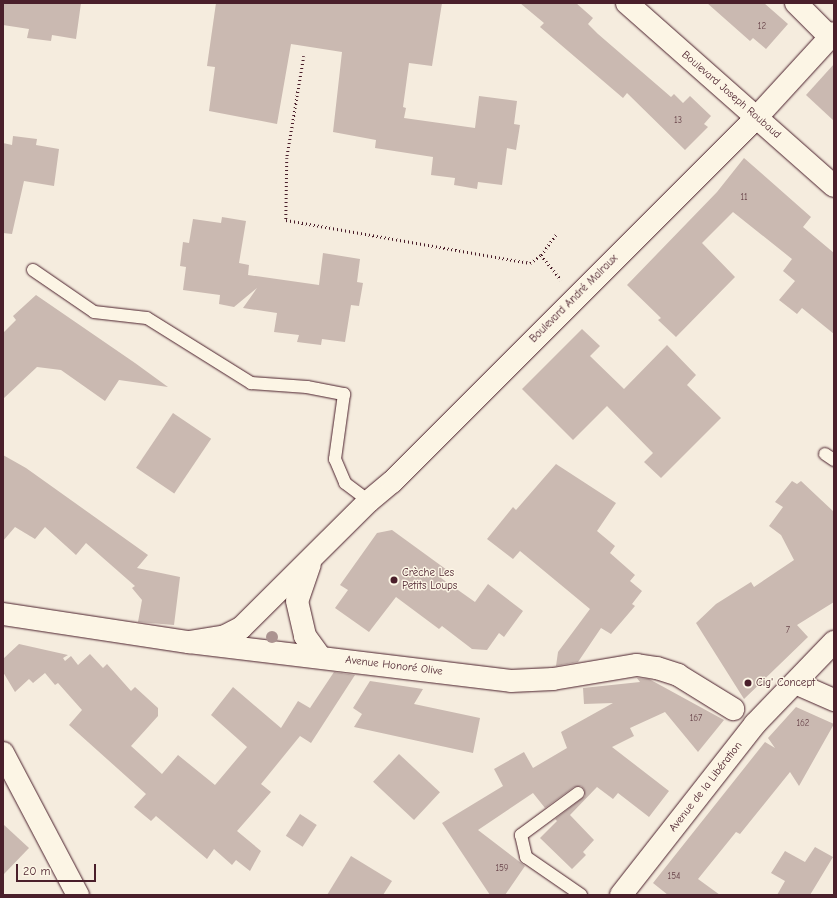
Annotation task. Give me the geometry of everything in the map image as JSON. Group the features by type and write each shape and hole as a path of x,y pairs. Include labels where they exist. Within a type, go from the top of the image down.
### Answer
{"street":[{"name":"Boulevard Joseph Roubaud","path":"627,3 834,186"},
{"path":"796,3 832,35"},
{"name":"Boulevard André Malraux","path":"189,642 225,636 241,628 311,561 369,501 392,482 756,118 832,35"},
{"name":"Boulevard André Malraux","path":"311,561 298,601 305,636 320,657"},
{"name":"Avenue Honoré Olive","path":"3,614 189,642 511,681 553,679 636,665 657,668 678,675 733,709"},
{"name":"Avenue Honoré Olive","path":"3,625 45,621"},
{"name":"Avenue de la Libération","path":"621,895 755,724 834,642"},
{"path":"795,683 834,700"},
{"path":"3,753 78,895"}],"lane":[{"path":"33,270 94,312 146,318 251,383 307,387 344,394 336,459 345,482 369,501"},
{"path":"578,793 521,835 526,857 581,895"}],"path":[{"path":"304,56 287,158 286,220 530,263 541,255 556,234"},
{"path":"541,255 576,297"}],"building":[{"path":"3,3 81,3 76,39 52,35 51,41 27,38 29,29 3,25"},
{"path":"216,3 442,3 432,66 409,63 403,107 406,108 404,118 475,128 479,96 517,101 514,124 520,125 516,150 507,148 502,185 478,182 477,189 454,185 455,178 431,175 433,157 375,148 376,140 333,132 342,52 291,44 277,124 209,111 215,67 207,66"},
{"path":"520,3 576,3 593,18 588,24 598,34 671,97 674,94 683,103 690,96 711,116 704,124 708,127 685,150 627,93 623,98 540,27 544,23"},
{"path":"707,3 764,3 788,24 766,49 753,38 750,41"},
{"path":"834,64 834,121 806,95"},
{"path":"13,136 37,139 36,145 59,149 54,186 24,181 12,234 3,233 3,143 12,145"},
{"path":"744,158 811,217 803,227 834,253 834,334 802,308 797,314 779,300 795,281 783,271 792,259 733,212 702,243 735,277 676,337 658,320 661,318 627,285 717,192"},
{"path":"222,217 246,221 239,263 249,265 248,275 319,285 323,253 360,259 357,282 363,283 359,306 351,305 345,342 322,339 321,345 297,342 299,335 274,332 277,313 243,308 257,288 234,307 219,304 220,295 183,290 186,267 180,266 183,242 189,243 193,219 221,223"},
{"path":"36,295 168,387 119,380 105,401 61,370 37,367 3,399 3,333 16,320 13,316"},
{"path":"582,329 600,346 590,356 624,389 667,345 696,375 687,385 721,418 661,478 644,462 653,453 607,406 573,440 522,389"},
{"path":"173,413 211,439 174,493 136,468"},
{"path":"3,455 26,468 148,555 137,568 180,577 174,625 138,622 142,600 132,588 135,586 86,543 76,555 45,527 35,539 15,527 3,541"},
{"path":"556,464 616,503 597,531 615,546 610,553 635,575 630,581 642,591 632,604 635,606 611,634 601,628 578,662 556,666 558,652 590,609 520,551 513,559 487,539 513,507 516,510"},
{"path":"792,481 797,484 801,481 834,512 834,602 797,625 808,637 744,699 696,623 716,604 751,582 754,587 794,560 781,535 769,526 783,507 775,502"},
{"name":"Crèche Les Petits Loups","path":"392,530 447,570 441,578 475,602 488,584 523,611 504,637 499,633 487,650 472,649 442,626 439,629 396,597 369,632 335,608 348,590 340,585 377,533"},
{"path":"19,644 68,655 63,658 65,661 71,656 78,665 90,654 103,668 107,664 131,691 135,687 158,708 158,716 131,746 162,774 178,755 215,785 247,747 211,715 233,687 281,728 298,701 310,708 334,672 355,675 311,743 300,736 261,784 271,792 237,831 261,851 250,871 236,860 232,865 214,849 207,859 156,816 151,821 134,807 146,794 69,725 82,710 58,683 55,685 45,673 33,683 29,679 15,692 3,672 3,659"},
{"path":"637,678 649,679 724,720 698,752 665,712 630,728 634,736 612,747 669,791 649,817 618,793 613,799 597,787 570,815 594,840 583,852 586,855 572,869 540,838 557,821 555,819 585,796 584,789 581,786 574,787 545,808 533,793 478,830 525,866 505,895 490,895 442,823 503,786 494,769 524,752 533,768 567,748 561,732 613,703 584,704 583,688 640,682"},
{"path":"370,681 423,689 414,704 480,718 473,753 354,727 362,714 353,708"},
{"path":"796,707 834,724 799,786 790,772 740,834 736,832 698,879 720,895 668,895 653,883 765,742 775,748 768,738"},
{"path":"399,754 440,792 414,820 373,782"},
{"path":"300,814 317,825 303,847 286,836"},
{"path":"3,824 29,848 3,875"},
{"path":"815,847 833,857 810,895 777,895 785,881 771,873 785,851 805,862"},
{"path":"351,856 392,881 383,895 327,895"}],"place":[{"name":"Crèche Les Petits Loups","path":"394,580"},
{"name":"Cig' Concept","path":"748,683"}]}
